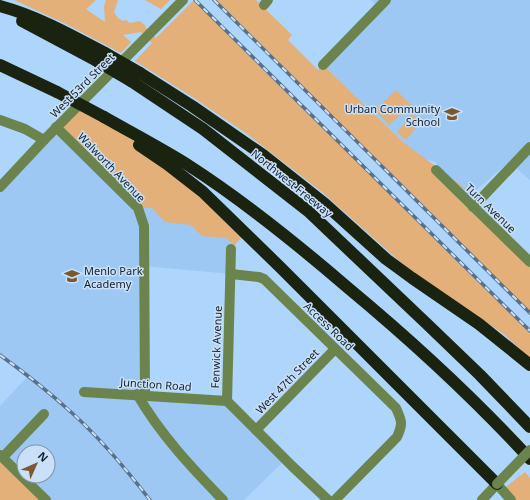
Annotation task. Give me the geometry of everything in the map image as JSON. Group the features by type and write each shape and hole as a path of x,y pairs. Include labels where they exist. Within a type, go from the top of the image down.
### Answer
{"highway":[{"path":"0,6 15,10 57,28 101,57"},
{"name":"Northwest Freeway","path":"0,10 101,57 135,77 308,211 448,344 530,427"},
{"path":"0,65 57,92 141,137 227,192 298,246 410,340 502,429 530,459"},
{"path":"135,77 192,106 263,155 325,204 386,259 484,328 530,365"},
{"path":"107,119 203,192 497,484"}],"street":[{"name":"West 53rd Street","path":"0,187 56,127 183,0"},
{"path":"323,65 386,0"},
{"path":"0,120 25,129 44,140"},
{"name":"Walworth Avenue","path":"56,127 138,208 144,226 141,395 148,414 194,470 223,500"},
{"path":"473,207 530,147"},
{"name":"Turn Avenue","path":"436,170 530,262"},
{"name":"Fenwick Avenue","path":"231,249 227,401 328,500"},
{"name":"Access Road","path":"231,274 259,277 264,279 396,408 402,421 402,426 397,437 335,500"},
{"name":"West 47th Street","path":"256,430 335,349"},
{"name":"Junction Road","path":"84,392 227,401"},
{"path":"44,414 1,456 46,500"},
{"path":"482,500 530,450"},
{"path":"497,484 511,500"}],"shaded area":[{"path":"14,0 96,0 86,9 105,22 104,6 106,0 118,0 114,12 118,18 123,21 126,20 130,23 140,21 156,38 195,0 530,331 530,359 505,335 406,267 322,192 247,134 194,98 135,61 152,43 141,32 123,35 131,42 121,53 66,24"},
{"path":"145,0 170,0 161,9"},
{"path":"214,0 256,0 292,35 288,40 318,70 323,65 403,142 474,195 438,172 530,262 530,313"},
{"name":"Urban Community School","path":"371,0 530,0 530,180 509,162 469,196 434,161 421,159 323,65 378,7"},
{"path":"396,90 411,105 389,125 375,110"},
{"path":"80,104 109,120 245,234 234,245 226,238 202,236 191,225 165,222 152,208 138,208 56,127"},
{"path":"412,114 421,122 406,140 397,132"},
{"path":"56,127 138,208 218,207 245,234 231,249 231,274 144,266 145,395 227,401 285,460 244,500 46,500 30,484 56,484 56,444 16,444 16,471 0,455 0,406 28,376 0,355 0,187"},
{"path":"0,455 16,471 16,484 30,484 46,500 0,500"},
{"path":"525,472 530,478 530,500 511,500 502,490"}],"railway":[{"path":"195,0 530,331"},
{"path":"214,0 530,313"},
{"path":"0,355 46,390 83,423 113,455 150,500"}],"place":[{"name":"Urban Community School","path":"452,114"},
{"name":"Menlo Park Academy","path":"72,276"}]}
